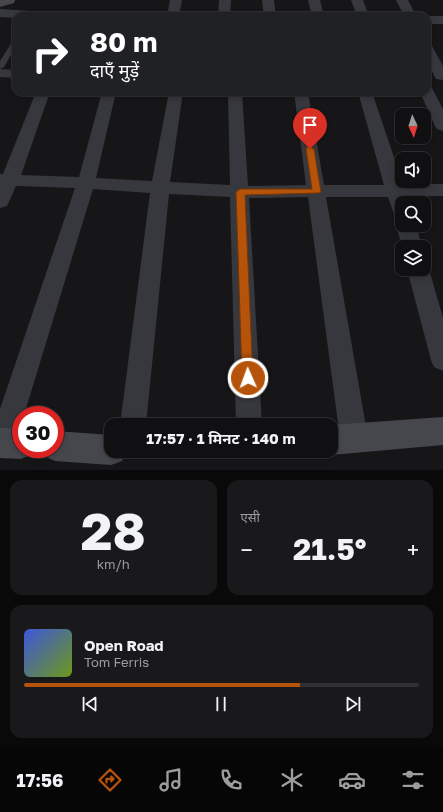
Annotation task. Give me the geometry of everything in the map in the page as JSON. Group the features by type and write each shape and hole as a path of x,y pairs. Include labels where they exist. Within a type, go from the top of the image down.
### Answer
{"main road":[{"path":"0,3 9,0"},
{"path":"343,439 443,431"},
{"path":"64,447 104,450"}],"street":[{"path":"174,12 176,0"},
{"path":"224,12 225,0"},
{"path":"268,0 270,12"},
{"path":"314,0 317,12"},
{"path":"357,0 362,12"},
{"path":"402,0 408,12"},
{"path":"77,12 129,12"},
{"path":"431,20 443,20"},
{"path":"431,60 437,76"},
{"path":"0,73 12,74"},
{"path":"0,202 5,180 41,96"},
{"path":"8,444 86,183 108,96"},
{"path":"134,418 160,188 175,96"},
{"path":"235,96 249,418"},
{"path":"302,96 316,192 343,439"},
{"path":"366,96 398,196"},
{"path":"429,96 443,126"},
{"path":"5,180 240,192 443,190"},
{"path":"420,276 443,360"}],"lane":[{"path":"0,67 12,47"}],"route":[{"path":"248,378 240,192 316,192 310,149"}]}
